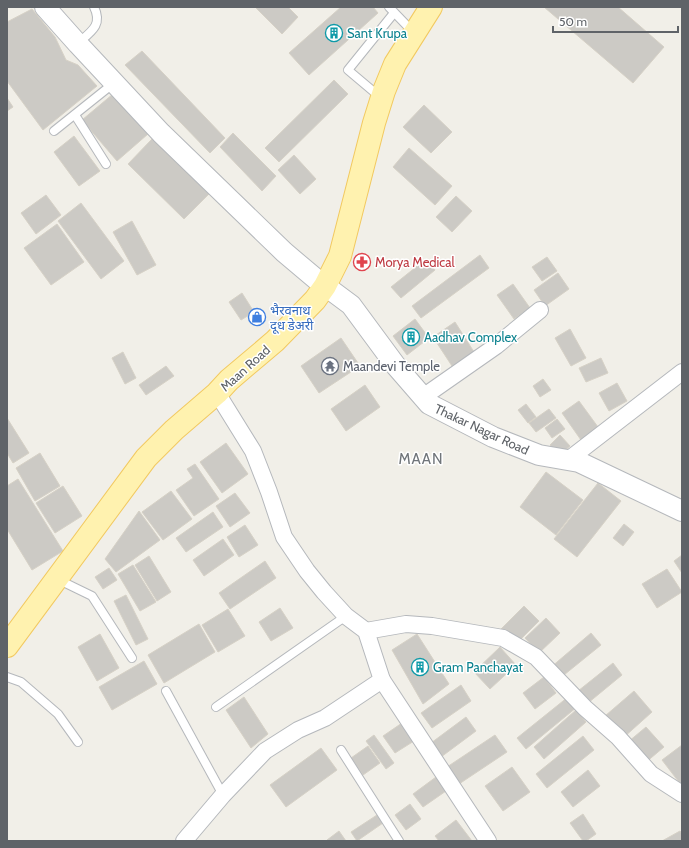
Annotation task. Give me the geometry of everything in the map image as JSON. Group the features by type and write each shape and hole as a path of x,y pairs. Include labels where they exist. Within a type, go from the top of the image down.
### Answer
{"main road":[{"name":"Maan Road","path":"7,646 146,458 174,430 217,393 229,380 275,341 315,300 325,286 340,256 374,123 382,98 395,64 430,7"}],"street":[{"name":"Thakar Nagar Road","path":"45,7 161,133 284,252 325,286 351,305 388,354 429,404 493,437 540,455 580,462 682,511"},
{"path":"423,397 496,346 540,310"},
{"path":"568,460 682,372"},
{"path":"217,393 253,451 284,537 307,571 346,616 366,631 382,680 488,841"},
{"path":"366,631 406,624 432,626 503,638 536,657 585,708 618,737 651,774 682,794"},
{"path":"184,841 223,795 266,751 298,730 324,718 382,680"}],"lane":[{"path":"78,44 94,29 97,23 98,16 94,7"},
{"path":"382,98 348,70 392,10 414,33"},
{"path":"54,131 114,83"},
{"path":"75,115 106,164"},
{"path":"56,579 92,596 132,658"},
{"path":"216,707 346,616"},
{"path":"7,677 21,682 58,714 78,742"},
{"path":"166,691 223,795"},
{"path":"341,750 399,841"}],"building":[{"path":"255,7 288,7 298,17 282,34"},
{"name":"Sant Krupa","path":"341,7 373,7 378,13 309,75 289,53"},
{"path":"544,7 618,7 664,47 633,83"},
{"path":"32,9 55,37 66,60 78,65 97,86 43,130 7,81 7,22"},
{"path":"142,51 225,138 210,153 125,65"},
{"path":"334,80 348,94 279,162 265,148"},
{"path":"113,94 148,134 117,161 82,120"},
{"path":"7,98 13,107 7,111"},
{"path":"424,105 452,132 431,153 403,127"},
{"path":"233,133 276,176 262,191 220,147"},
{"path":"74,136 100,171 79,186 54,152"},
{"path":"152,139 209,194 184,219 128,164"},
{"path":"409,148 452,186 435,205 393,167"},
{"path":"294,155 316,179 300,194 278,170"},
{"path":"46,195 61,215 36,234 21,213"},
{"path":"456,196 472,211 452,232 436,217"},
{"path":"81,203 124,261 101,279 58,221"},
{"path":"132,221 156,265 137,275 113,232"},
{"path":"57,224 84,262 51,285 24,248"},
{"path":"480,255 489,268 421,318 412,306"},
{"path":"547,257 557,271 542,281 532,267"},
{"path":"426,259 435,270 401,298 391,287"},
{"path":"558,273 569,289 545,306 534,290"},
{"path":"513,284 530,308 514,319 497,295"},
{"path":"242,293 254,312 241,320 229,302"},
{"name":"Aadhav Complex","path":"415,319 429,338 407,355 393,336"},
{"path":"455,322 474,352 452,366 433,337"},
{"path":"570,329 586,358 571,366 555,338"},
{"name":"Maandevi Temple","path":"341,338 360,366 319,393 301,366"},
{"path":"123,352 136,378 125,384 112,358"},
{"path":"601,358 608,373 586,382 579,368"},
{"path":"166,366 174,376 146,395 139,385"},
{"path":"543,379 551,390 540,397 533,386"},
{"path":"617,383 627,401 609,411 599,393"},
{"path":"365,385 380,407 346,431 331,409"},
{"path":"579,401 598,427 581,440 562,413"},
{"path":"526,404 536,417 528,423 518,410"},
{"path":"549,409 556,418 536,432 529,423"},
{"path":"7,418 29,453 13,463 7,453"},
{"path":"557,419 565,429 552,438 545,428"},
{"path":"560,435 570,446 560,455 550,445"},
{"path":"226,443 248,474 222,493 200,462"},
{"path":"40,453 60,486 35,501 16,468"},
{"path":"195,464 219,499 194,516 176,490 193,478 187,469"},
{"path":"546,472 583,500 556,535 520,507"},
{"path":"18,479 63,551 32,570 7,529 7,486"},
{"path":"598,483 621,501 577,557 554,539"},
{"path":"63,486 82,516 55,533 36,503"},
{"path":"171,491 192,519 163,540 142,512"},
{"path":"235,493 250,513 230,527 216,506"},
{"path":"139,511 160,540 116,572 105,559"},
{"path":"213,512 223,527 186,552 176,538"},
{"path":"624,524 634,532 623,546 613,538"},
{"path":"245,525 258,545 239,557 227,537"},
{"path":"223,539 234,555 204,576 193,560"},
{"path":"682,555 682,573 674,561"},
{"path":"149,556 171,592 157,601 135,565"},
{"path":"265,561 276,578 230,609 219,593"},
{"path":"133,565 156,602 140,611 118,574"},
{"path":"109,568 117,580 103,589 95,577"},
{"path":"667,569 682,592 657,608 642,584"},
{"path":"126,595 148,639 136,645 114,601"},
{"path":"524,606 539,621 515,645 500,630"},
{"path":"280,608 293,628 271,641 259,622"},
{"path":"228,609 245,636 218,652 202,625"},
{"path":"546,618 560,633 539,653 525,638"},
{"path":"199,624 215,652 164,683 148,655"},
{"path":"591,633 601,645 559,679 550,668"},
{"path":"100,634 119,668 97,681 78,647"},
{"name":"Gram Panchayat","path":"417,634 449,684 423,704 392,650"},
{"path":"500,647 516,665 490,689 474,672"},
{"path":"144,661 157,684 112,710 99,687"},
{"path":"613,663 622,675 588,703 578,691"},
{"path":"544,677 556,693 535,709 523,693"},
{"path":"461,685 471,701 432,728 421,713"},
{"path":"634,691 652,712 623,738 605,716"},
{"path":"244,697 268,734 251,748 226,710"},
{"path":"568,697 577,707 526,749 517,738"},
{"path":"576,710 586,722 544,759 534,747"},
{"path":"466,717 476,731 441,757 431,743"},
{"path":"402,723 414,741 395,753 383,736"},
{"path":"646,727 664,747 645,763 628,742"},
{"path":"374,735 394,763 386,769 366,741"},
{"path":"495,735 507,752 459,784 447,767"},
{"path":"583,736 594,750 547,788 536,774"},
{"path":"682,745 682,786 662,760"},
{"path":"368,746 380,763 363,775 351,758"},
{"path":"321,748 337,770 286,807 270,785"},
{"path":"512,767 530,792 503,811 485,786"},
{"path":"588,770 600,786 573,807 561,792"},
{"path":"436,777 446,791 423,807 413,794"},
{"path":"410,804 421,819 406,830 395,815"},
{"path":"583,814 596,834 586,841 583,841 570,823"},
{"path":"377,815 383,823 357,841 351,832"},
{"path":"456,820 472,841 439,841 435,836"},
{"path":"339,831 346,841 327,840"},
{"path":"680,831 682,834 682,841 662,841"}],"place":[{"name":"Sant Krupa","path":"334,33"},
{"name":"Morya Medical","path":"362,262"},
{"name":"भैरवनाथ दूध डेअरी","path":"257,317"},
{"name":"Aadhav Complex","path":"411,337"},
{"name":"Maandevi Temple","path":"330,366"},
{"name":"Gram Panchayat","path":"420,667"}],"district":[{"name":"MAAN","path":"421,459"}]}
